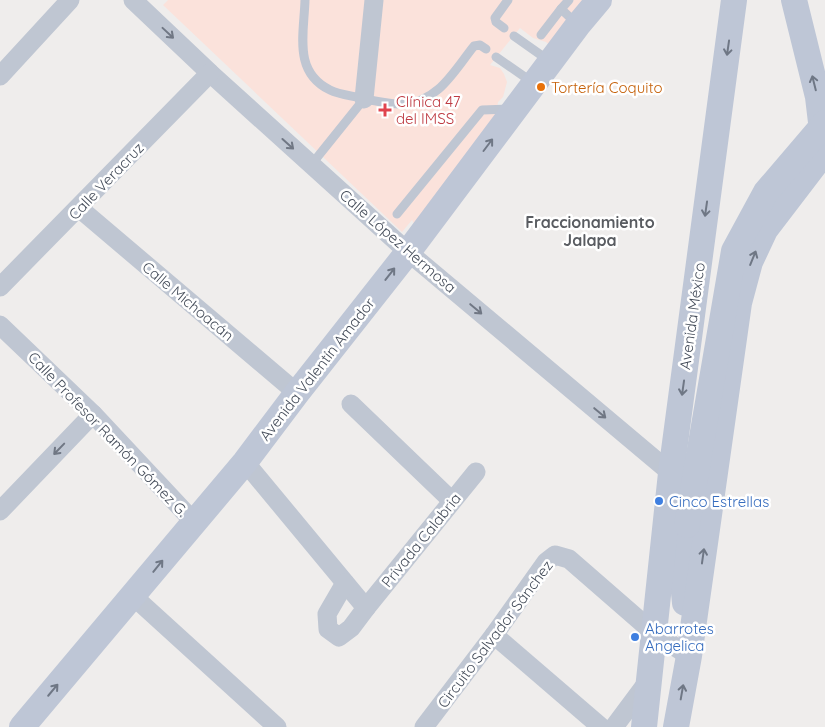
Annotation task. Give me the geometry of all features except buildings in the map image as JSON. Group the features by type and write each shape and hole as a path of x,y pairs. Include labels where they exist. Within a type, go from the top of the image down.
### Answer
{"street":[{"path":"0,76 70,0"},
{"name":"Calle López Hermosa","path":"133,0 210,73 408,252 671,473"},
{"path":"364,99 374,0"},
{"name":"Avenida Valentín Amador","path":"22,727 245,462 408,252 550,62 570,17 599,0"},
{"name":"Avenida México","path":"654,724 650,679 671,473 734,0"},
{"name":"Avenida México","path":"654,724 689,656 739,302 750,262 765,230 816,163 824,139 818,97 794,0"},
{"name":"Calle Veracruz","path":"0,287 210,73"},
{"name":"Avenida México","path":"689,656 682,572 687,525 734,252 766,192 825,123"},
{"name":"Calle Michoacán","path":"79,208 297,393"},
{"name":"Calle Profesor Ramón Gómez G.","path":"0,325 93,414 194,522"},
{"path":"351,404 452,501"},
{"path":"0,511 93,414"},
{"path":"245,462 366,608"},
{"name":"Privada Calabria","path":"345,583 327,614 328,629 339,637 351,628 476,472"},
{"name":"Circuito Salvador Sánchez","path":"430,725 546,562 555,556 569,559 654,632 689,656"},
{"name":"Avenida México","path":"654,632 682,572"},
{"path":"133,596 277,727"},
{"path":"494,635 601,727"},
{"path":"614,727 650,679"}],"lane":[{"path":"305,0 303,54 307,70 317,82 331,91 364,99 402,104 421,102 439,90 474,46 480,46 486,50"},
{"path":"504,28 496,22 495,18 508,0"},
{"path":"541,35 570,17 569,0"},
{"path":"514,36 550,62"},
{"path":"496,57 534,84"},
{"path":"311,165 364,99"},
{"path":"397,214 482,110 516,108"}],"shaded area":[{"name":"Clínica 47 del IMSS","path":"168,0 596,0 558,52 546,42 533,38 520,28 490,65 500,68 507,82 503,97 498,102 495,117 416,227 412,220 402,232 163,5"}],"place":[{"name":"Tortería Coquito","path":"541,87"},
{"name":"Clínica 47 del IMSS","path":"385,110"},
{"name":"Cinco Estrellas","path":"659,501"},
{"name":"Abarrotes Angelica","path":"635,637"}],"district":[{"name":"Fraccionamiento Jalapa","path":"590,231"}]}
